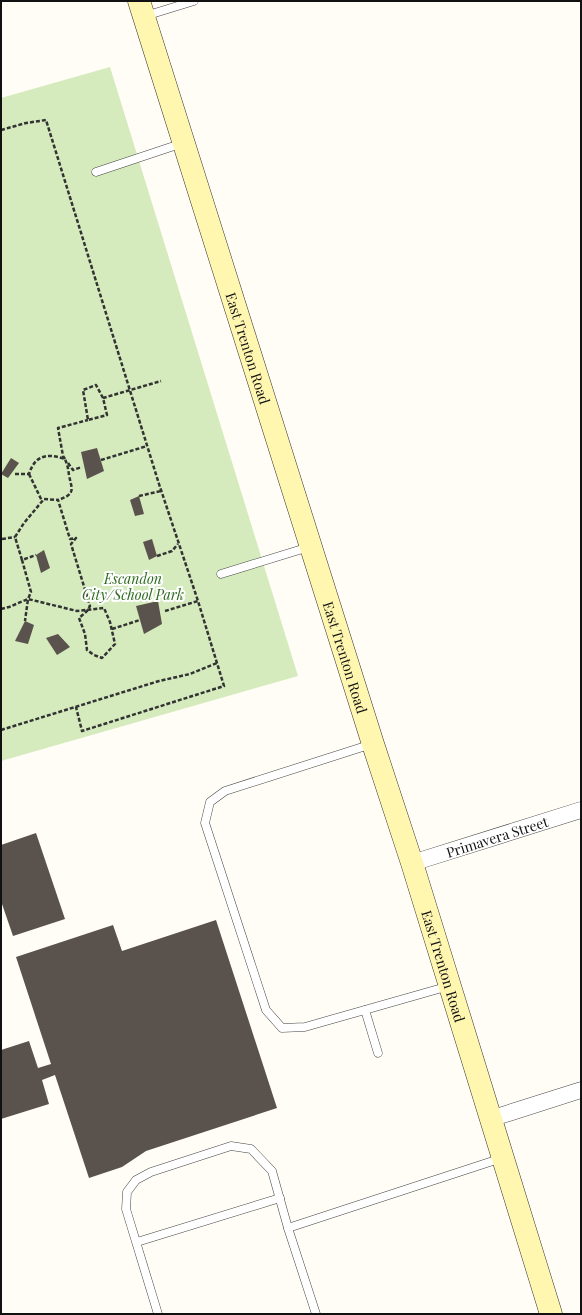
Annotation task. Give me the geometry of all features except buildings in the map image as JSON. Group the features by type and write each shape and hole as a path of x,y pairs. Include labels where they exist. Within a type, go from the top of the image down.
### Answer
{"main road":[{"name":"East Trenton Road","path":"141,9 310,547 412,863 551,1314"}],"street":[{"name":"Primavera Street","path":"412,863 581,810"},
{"path":"490,1119 581,1090"}],"lane":[{"path":"141,9 194,1"},
{"path":"96,172 182,143"},
{"path":"221,574 310,547"},
{"path":"373,744 225,791 210,802 206,822 266,1010 282,1028 304,1027 449,986"},
{"path":"365,1010 378,1054"},
{"path":"158,1314 126,1209 127,1192 136,1180 151,1172 231,1146 251,1149 272,1171 288,1228 316,1314"},
{"path":"288,1228 503,1158"},
{"path":"137,1242 280,1198"}],"path":[{"path":"1,130 26,123 46,120 161,491 198,601 224,686 82,731 76,707"},
{"path":"103,398 161,381"},
{"path":"25,621 28,598 31,592 15,537 24,523 44,499 58,500 66,498 71,492 72,485 69,469 63,456 58,428 88,420 106,415 103,398 96,385 83,390 88,420"},
{"path":"101,460 147,446"},
{"path":"42,501 29,474 31,466 36,460 56,456 65,459 73,470 82,467"},
{"path":"15,474 29,474"},
{"path":"139,496 161,491"},
{"path":"1,609 28,598 77,611 87,611 104,608 110,622 115,644 102,658 87,650 85,634 79,618 87,611 90,606 71,544 76,538 70,538 58,500"},
{"path":"1,538 15,537"},
{"path":"157,556 172,551 178,544"},
{"path":"22,560 36,555"},
{"path":"166,611 198,601"},
{"path":"112,629 140,620"},
{"path":"1,730 159,681 190,674 217,663"}],"green space":[{"name":"Escandon City/School Park","path":"110,67 298,676 1,761 1,98"}]}
